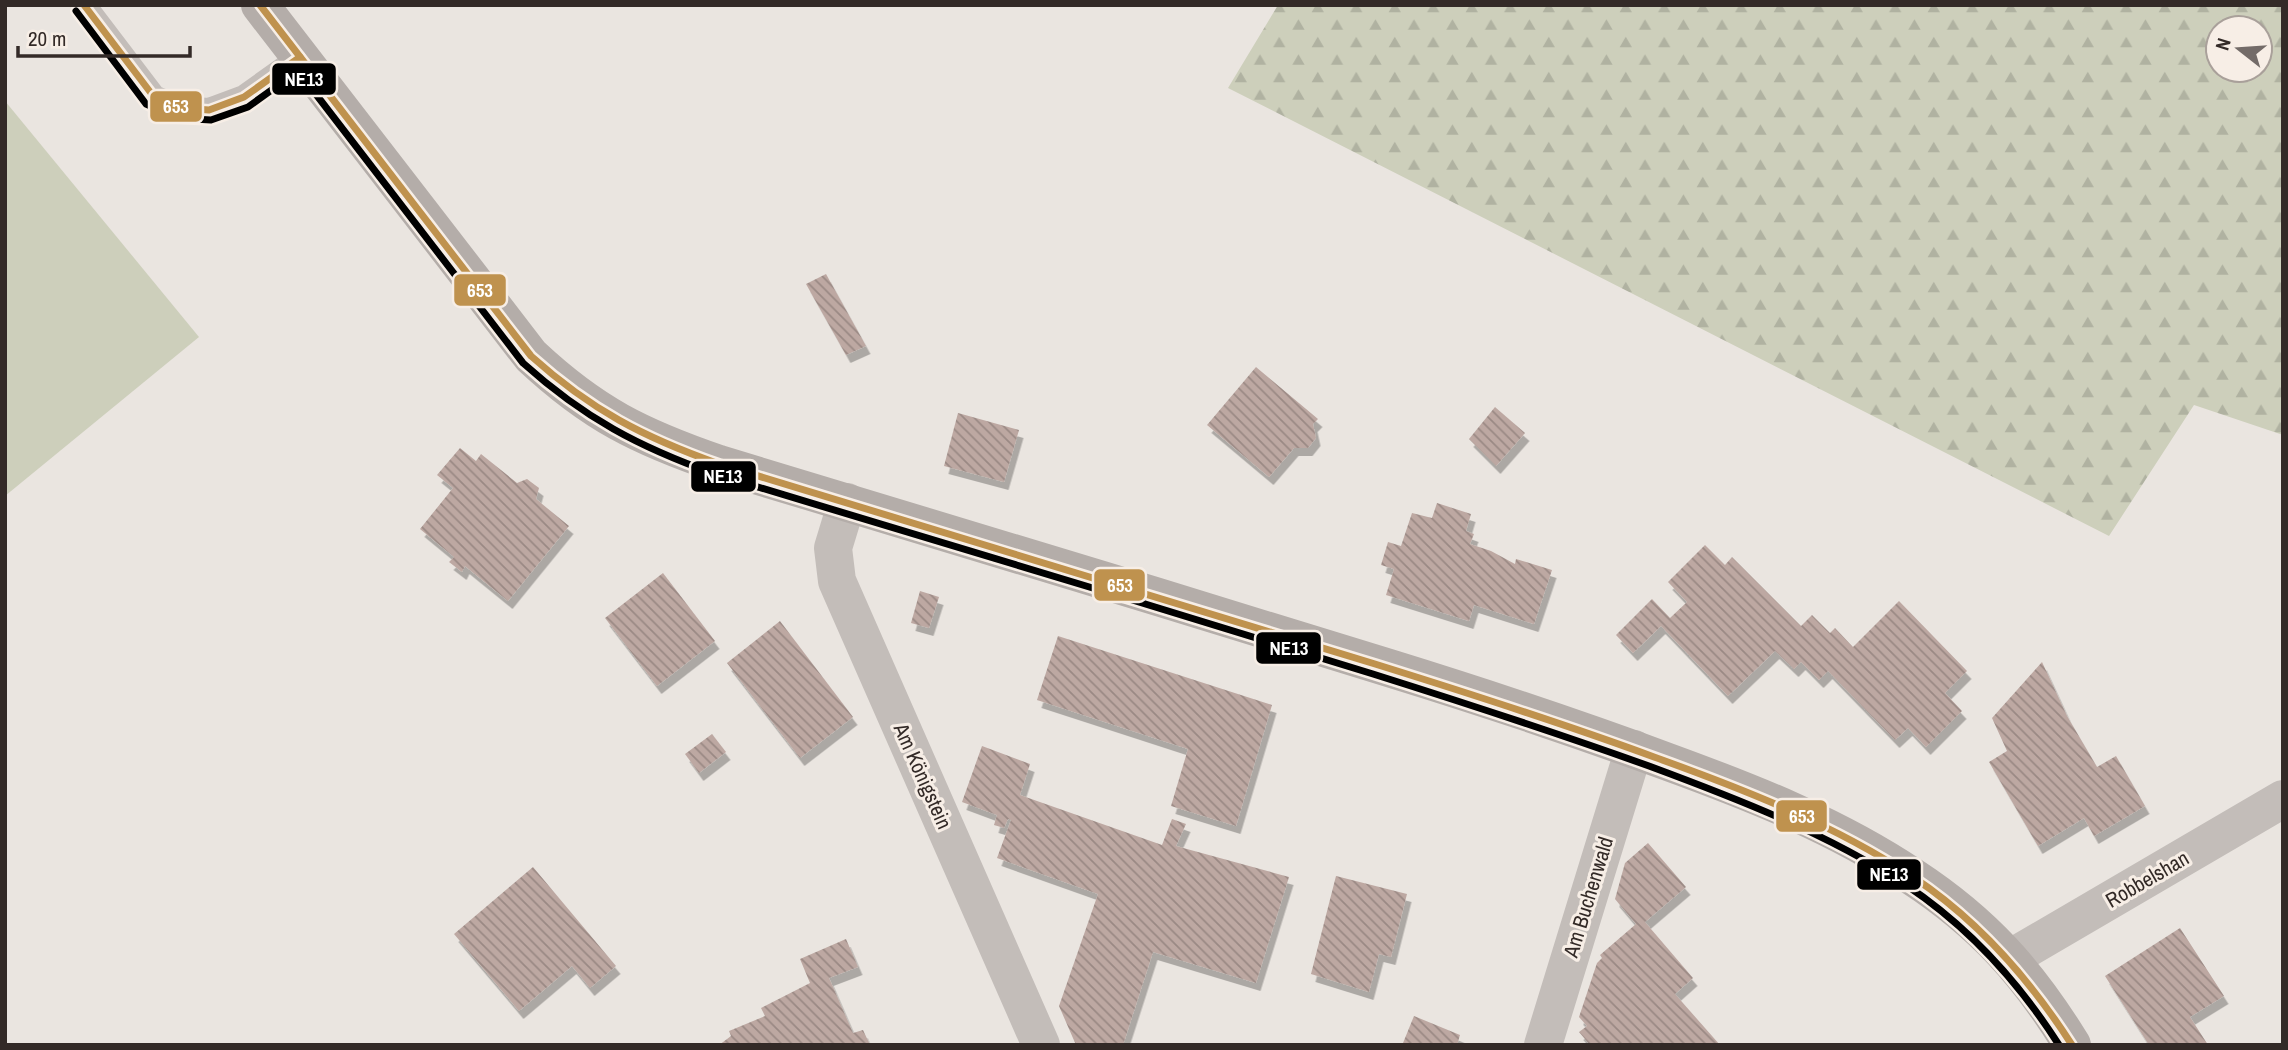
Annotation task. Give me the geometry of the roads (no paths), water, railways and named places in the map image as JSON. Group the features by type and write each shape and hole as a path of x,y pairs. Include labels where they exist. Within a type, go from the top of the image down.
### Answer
{"main road":[{"path":"260,5 531,356 561,384 634,432 670,447 1473,694 1754,793 1871,851 1952,905 1983,930 2011,958 2055,1017 2072,1045"}],"street":[{"name":"Am Königstein","path":"847,502 833,548 837,581 1041,1045"},
{"name":"Am Buchenwald","path":"1543,1045 1634,749"},
{"name":"Robbelshan","path":"2011,958 2283,799"}],"lane":[{"path":"84,5 154,97 180,108 209,110 244,97 300,57"}]}
